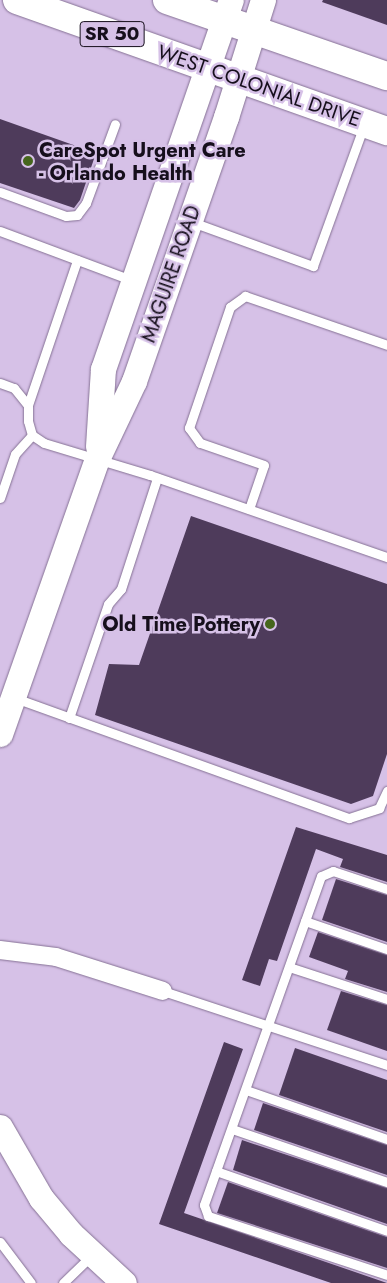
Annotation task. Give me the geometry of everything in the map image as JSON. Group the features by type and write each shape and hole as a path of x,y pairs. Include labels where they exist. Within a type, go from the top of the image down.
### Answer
{"highway":[{"name":"WEST COLONIAL DRIVE","path":"17,0 376,127"},
{"name":"SR 50","path":"167,0 228,10 254,29 387,76"}],"main road":[{"name":"MAGUIRE ROAD","path":"0,734 97,459 134,381 263,0"},
{"name":"MAGUIRE ROAD","path":"97,459 103,370 228,10"},
{"path":"0,1127 41,1198 71,1234 124,1283"}],"street":[{"path":"0,950 56,957 163,991"}],"lane":[{"path":"0,192 66,216 78,215 86,204 114,124"},
{"path":"190,220 313,266 376,127"},
{"path":"0,231 134,281"},
{"path":"77,260 28,405 28,421 32,435 44,443 157,478 387,557"},
{"path":"249,510 264,465 200,443 189,428 230,307 245,296 387,345"},
{"path":"0,383 14,388 28,405"},
{"path":"0,498 15,454 32,435"},
{"path":"69,718 108,604 121,589 157,478"},
{"path":"12,697 349,818 379,808 387,791"},
{"path":"387,889 333,871 321,876 204,1206 208,1216 387,1276"},
{"path":"305,921 387,949"},
{"path":"289,967 387,999"},
{"path":"163,991 387,1065"},
{"path":"246,1090 387,1139"},
{"path":"232,1129 387,1182"},
{"path":"216,1171 387,1231"},
{"path":"0,1242 31,1283"},
{"path":"63,1283 93,1254"}],"building":[{"path":"323,0 387,0 387,25 322,2"},
{"path":"0,119 96,153 80,200 74,208 0,183"},
{"name":"Old Time Pottery","path":"191,516 387,584 387,754 373,796 351,804 95,715 109,664 139,665"},
{"path":"296,827 387,855 387,882 340,867 343,859 316,849 277,961 269,959 260,986 242,980"},
{"path":"336,879 387,895 387,942 322,920"},
{"path":"318,932 387,955 387,992 345,979 348,971 309,957"},
{"path":"341,991 387,1005 387,1051 327,1030"},
{"path":"224,1042 243,1049 184,1213 387,1283 331,1283 159,1224"},
{"path":"295,1048 387,1080 387,1132 279,1095"},
{"path":"263,1103 387,1145 387,1175 254,1130"},
{"path":"242,1140 387,1188 387,1224 233,1170"},
{"path":"228,1182 387,1237 387,1268 217,1213"}],"place":[{"name":"CareSpot Urgent Care - Orlando Health","path":"28,161"},
{"name":"Old Time Pottery","path":"270,624"}]}
